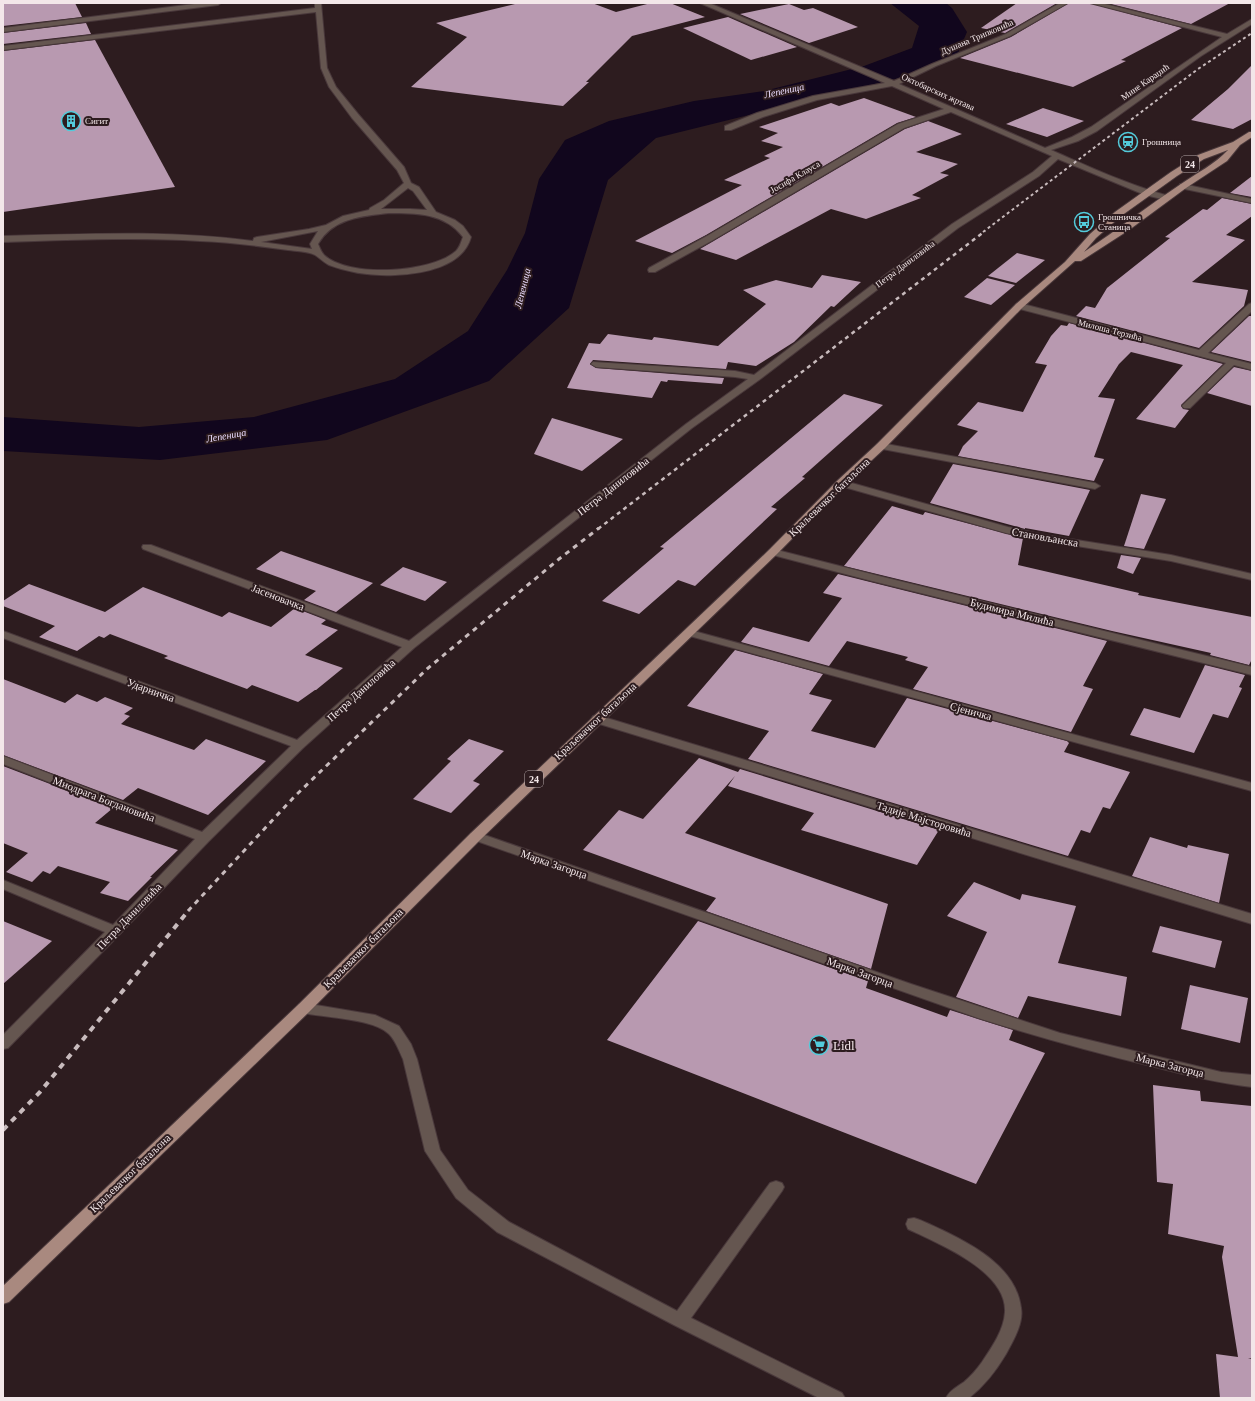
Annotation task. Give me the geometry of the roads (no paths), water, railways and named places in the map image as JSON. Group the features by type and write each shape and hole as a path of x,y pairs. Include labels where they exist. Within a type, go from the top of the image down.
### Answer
{"main road":[{"name":"Краљевачког батаљона","path":"3,1297 304,1008 476,836 596,719 690,633 841,483 881,446 1019,306 1068,264 1093,236 1148,193 1201,157 1236,144 1252,134"},
{"name":"Краљевачког батаљона","path":"1068,264 1109,239 1183,186 1224,159 1236,144"}],"street":[{"path":"3,30 218,3"},
{"name":"Октобарских жртава","path":"702,3 894,83 1096,173 1148,193 1166,198"},
{"name":"Душана Трипковића","path":"728,128 760,114 816,98 894,83 1008,35 1065,3"},
{"path":"1093,3 1229,37"},
{"path":"1111,7 1119,3"},
{"path":"3,48 318,7 324,68 333,87 355,116 401,169 408,184 416,189 433,214"},
{"name":"Мине Караџић","path":"1045,150 1075,139 1094,129 1199,55 1252,21"},
{"name":"Јосифа Клауса","path":"652,270 710,238 901,126 951,109"},
{"name":"Петра Даниловића","path":"3,1044 116,931 204,838 299,745 410,646 689,426 756,378 955,226 1036,174 1057,156"},
{"path":"366,213 384,205 399,190 408,184"},
{"path":"1183,186 1252,201"},
{"path":"250,241 310,231 346,218 366,213 389,210 433,214 450,220 462,228 467,237 464,247 454,256 438,264 416,270 368,272 346,268 328,262 318,253 314,244 318,234 329,225"},
{"path":"3,239 122,237 250,241 305,249 318,253"},
{"name":"Милоша Терзића","path":"1019,306 1252,367"},
{"path":"1202,353 1252,306"},
{"path":"1187,406 1232,362"},
{"path":"596,364 735,374 756,378"},
{"path":"881,446 1095,486"},
{"name":"Становљанска","path":"841,483 1006,530 1045,538 1171,558 1252,577"},
{"name":"Јасеновачка","path":"147,547 410,646"},
{"name":"Будимира Милића","path":"773,552 876,579 1252,671"},
{"name":"Сјеничка","path":"690,633 1252,787"},
{"name":"Ударничка","path":"3,634 299,745"},
{"name":"Тадије Мајсторовића","path":"596,719 1252,919"},
{"name":"Миодрага Богдановића","path":"3,760 204,838"},
{"name":"Марка Загорца","path":"476,836 906,988 1058,1038 1220,1078 1252,1081"},
{"path":"3,884 116,931"},
{"path":"304,1008 375,1020 394,1030 404,1044 410,1059 433,1151 462,1194 503,1227 680,1320 836,1398"},
{"path":"680,1320 776,1187"},
{"path":"914,1224 976,1255 1003,1282 1013,1309 1009,1330 988,1369 965,1392 955,1398"}],"water":[{"name":"Лепеница","path":"890,3 946,3 952,8 967,32 958,53 899,78 656,138 608,180 569,308 489,381 327,440 160,460 3,451 3,417 139,427 254,417 395,379 468,331 507,270 525,233 539,179 565,140 609,121 694,101 764,91 864,66 912,48 919,26"}],"railway":[{"path":"983,232 1198,69 1252,33"},
{"path":"598,529 985,231"},
{"path":"188,911 294,797 427,669 559,559 599,528"},
{"path":"3,1130 40,1092 189,910"}],"place":[{"name":"Сигит","path":"71,121"},
{"name":"Грошница","path":"1128,142"},
{"name":"Грошничка Станица","path":"1084,222"},
{"name":"Lidl","path":"819,1045"}]}
